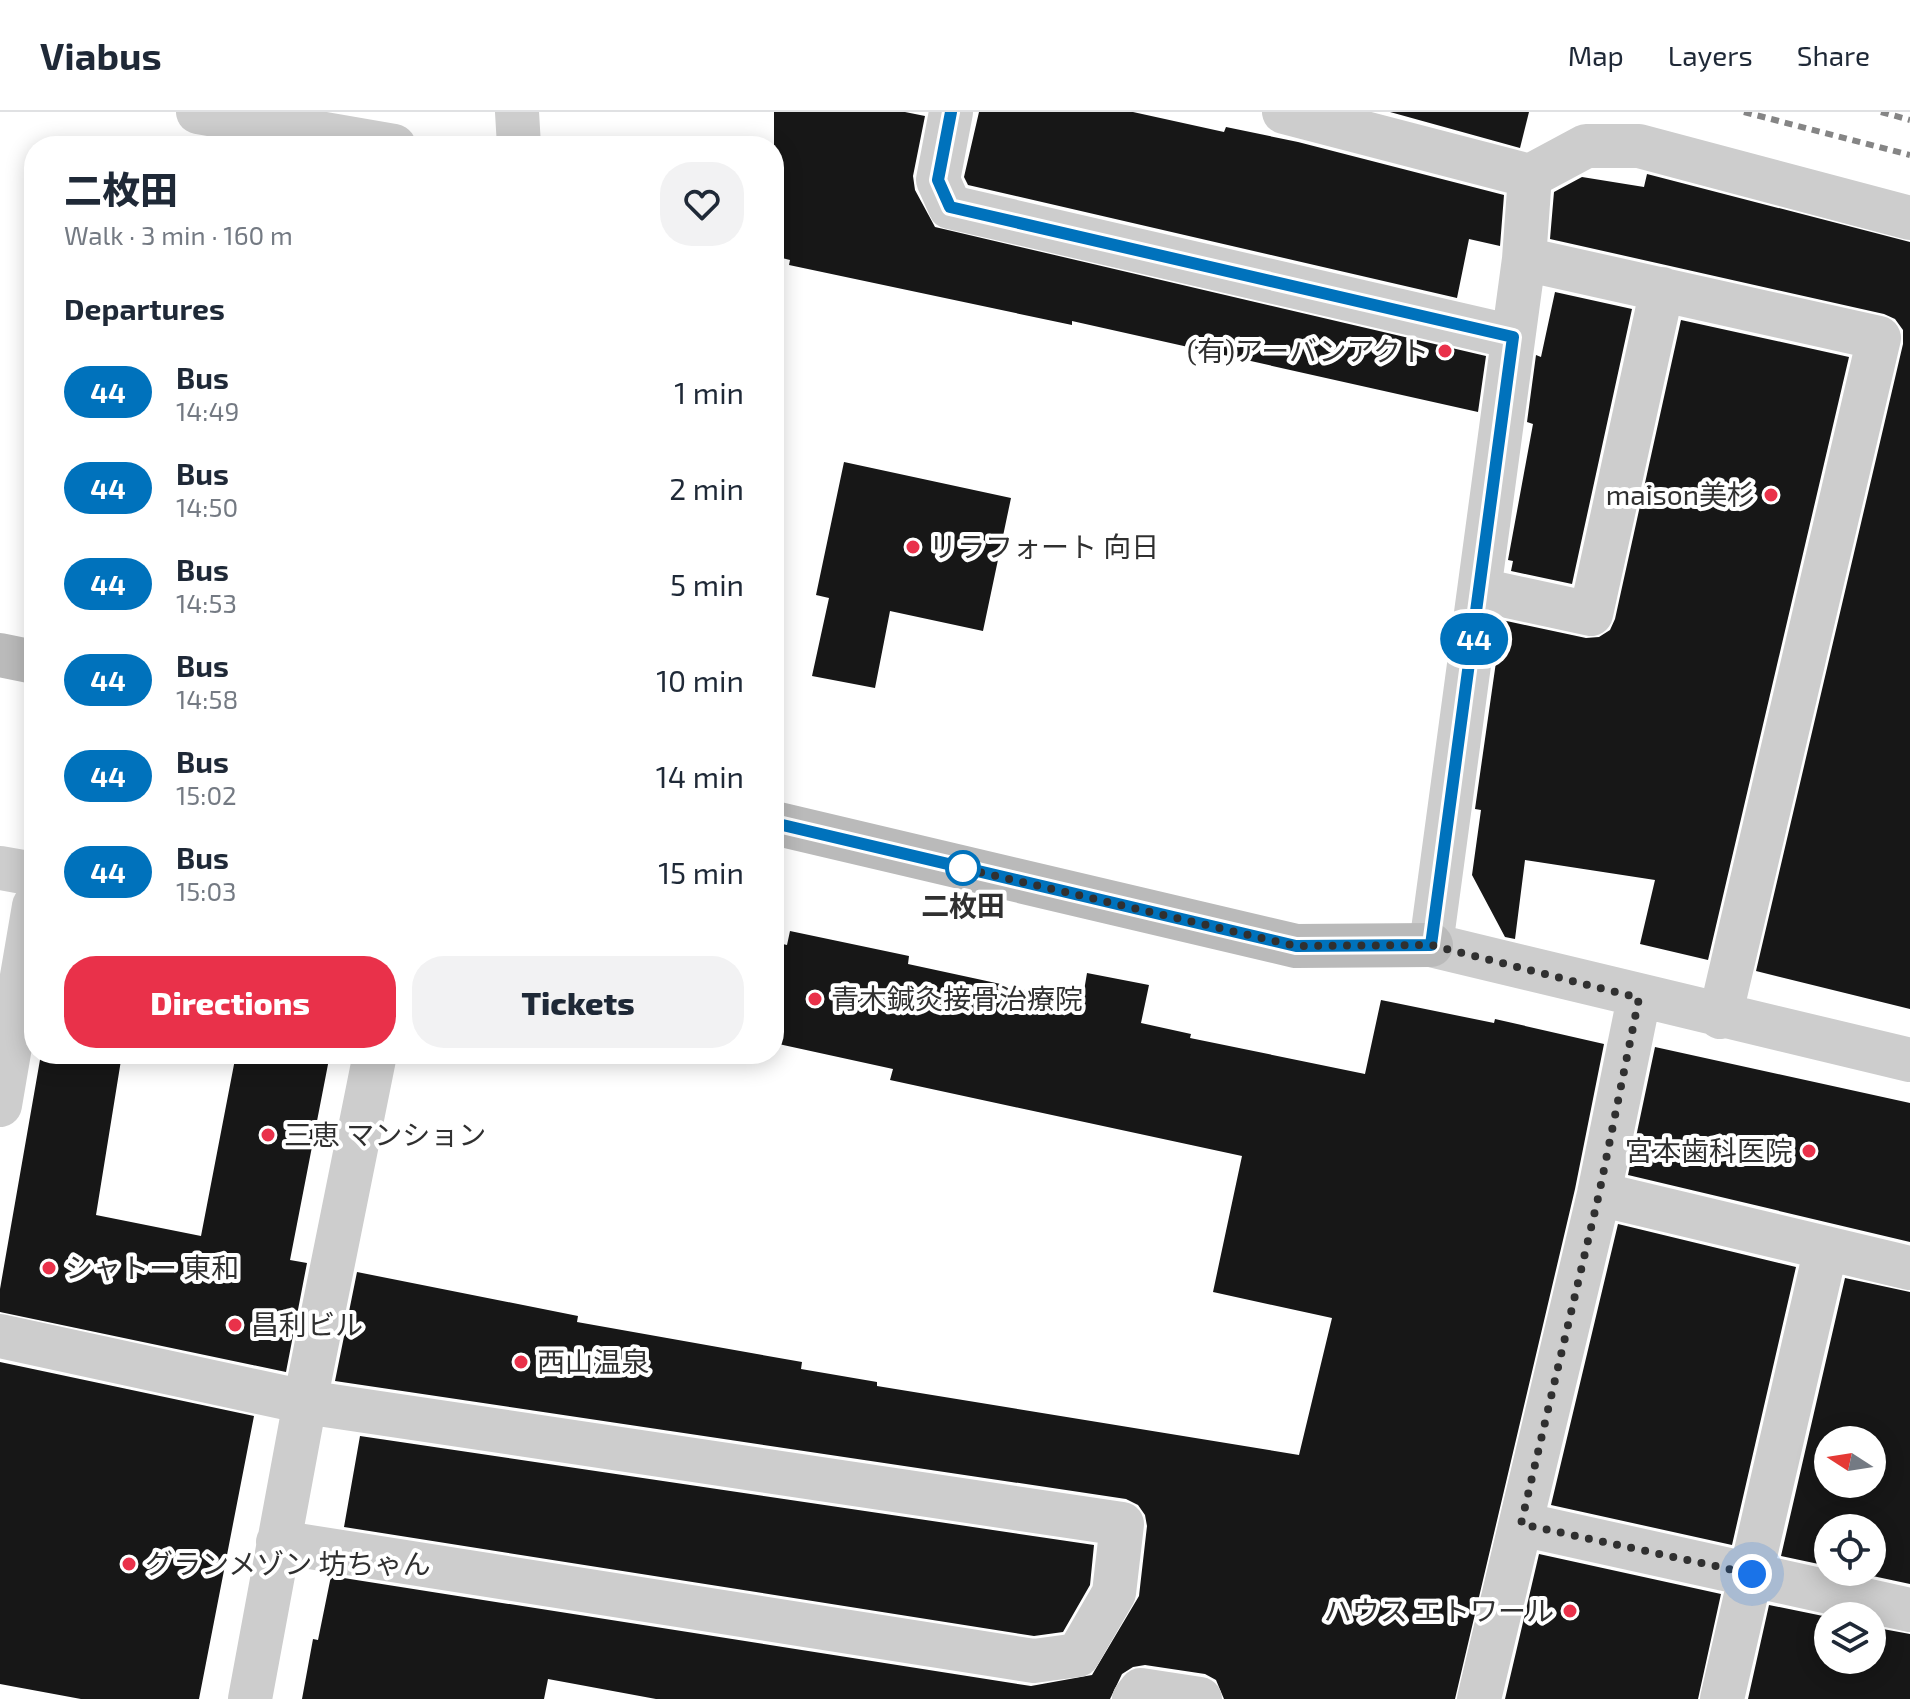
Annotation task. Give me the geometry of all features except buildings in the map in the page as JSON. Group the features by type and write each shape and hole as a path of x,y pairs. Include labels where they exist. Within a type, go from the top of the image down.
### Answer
{"street":[{"path":"198,112 336,136"},
{"path":"517,112 518,136"},
{"path":"951,112 938,180 950,207 1513,337"},
{"path":"1284,112 1530,176 1586,146 1639,146 1910,218"},
{"path":"1431,945 1524,259 1530,176"},
{"path":"1524,259 1879,338 1720,1017"},
{"path":"1480,590 1591,614 1662,289"},
{"path":"0,655 24,660"},
{"path":"784,825 1296,946 1431,945 1639,998 1910,1060"},
{"path":"0,868 24,872"},
{"path":"0,1105 24,965"},
{"path":"1479,1699 1599,1194 1639,998"},
{"path":"250,1699 305,1402 373,1064"},
{"path":"1599,1194 1910,1268"},
{"path":"1722,1699 1826,1248"},
{"path":"0,1336 305,1402 1122,1524 1114,1593 1078,1655 1034,1661 278,1542"},
{"path":"1521,1524 1910,1610"},
{"path":"1134,1699 1141,1690 1200,1699"}],"railway":[{"path":"1744,112 1910,155"},
{"path":"1881,112 1910,120"}],"bus line":[{"name":"44","path":"784,825 1296,946 1431,945 1513,337 950,207 938,180 951,112"}],"place":[{"name":"(有)アーバンアクト","path":"1445,351"},
{"name":"maison美杉","path":"1771,495"},
{"name":"リラフォート 向日","path":"913,547"},
{"name":"二枚田","path":"963,868"},
{"name":"青木鍼灸接骨治療院","path":"815,999"},
{"name":"三恵 マンション","path":"268,1135"},
{"name":"宮本歯科医院","path":"1809,1151"},
{"name":"シャトー 東和","path":"49,1268"},
{"name":"昌利ビル","path":"235,1325"},
{"name":"西山温泉","path":"521,1362"},
{"name":"グランメゾン 坊ちゃん","path":"129,1564"},
{"name":"ハウス エトワール","path":"1570,1611"}],"route":[{"path":"963,868 958,867 1296,946 1431,945 1639,998 1599,1194 1521,1524 1752,1574"}]}
